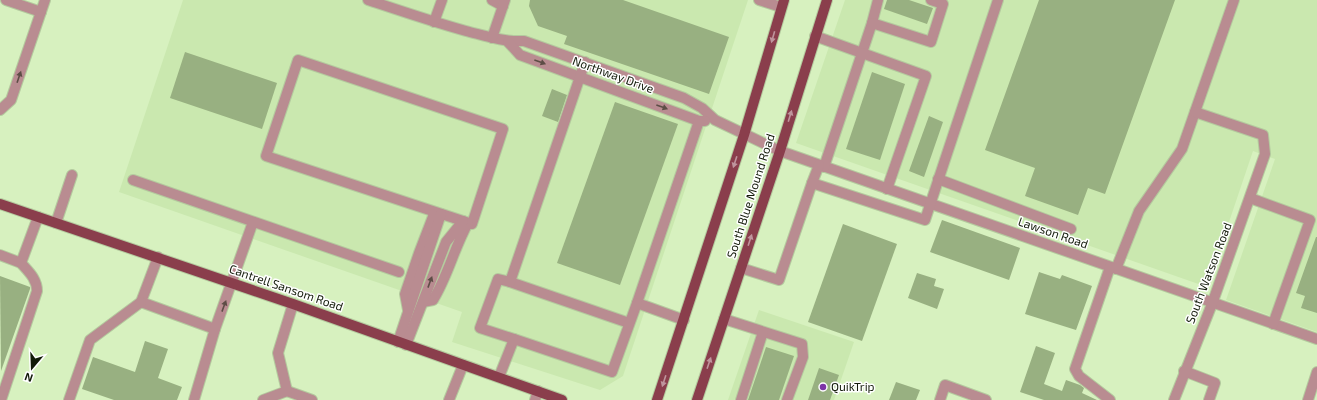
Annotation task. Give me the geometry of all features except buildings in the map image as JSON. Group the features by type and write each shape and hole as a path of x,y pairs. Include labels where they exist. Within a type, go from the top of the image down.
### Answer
{"main road":[{"name":"South Blue Mound Road","path":"697,400 780,151 827,0"},
{"name":"South Blue Mound Road","path":"657,400 744,134 783,4"},
{"name":"Cantrell Sansom Road","path":"0,204 232,282 499,377 537,396 562,400"}],"street":[{"path":"6,0 41,12"},
{"path":"0,110 11,100 45,0"},
{"name":"Northway Drive","path":"368,0 434,22 492,38 508,42 524,41 684,98 702,108 715,120 780,151"},
{"path":"434,22 442,0"},
{"path":"492,0 504,3 492,38"},
{"path":"759,0 783,4"},
{"path":"741,268 779,280 812,183 821,166 862,53 878,0"},
{"path":"872,23 930,42 943,4 931,0"},
{"path":"812,183 925,220 998,0"},
{"path":"1110,400 1079,376 1074,370 1113,268 1140,211 1182,149 1234,0"},
{"path":"815,36 926,76 887,189"},
{"name":"Northway Drive","path":"508,42 520,55 699,121 715,120"},
{"path":"298,60 503,129 472,224 438,213 266,156 298,60"},
{"path":"510,282 585,62"},
{"name":"South Watson Road","path":"1174,400 1184,371 1212,304 1265,154 1263,135 1195,112"},
{"path":"629,324 498,279 480,328 612,372 637,303 699,121"},
{"name":"Lawson Road","path":"780,151 1212,304 1317,339"},
{"path":"56,223 72,176"},
{"path":"133,180 399,272"},
{"path":"938,180 1071,230"},
{"path":"1250,198 1314,222 1273,324"},
{"path":"402,343 408,313 438,213"},
{"path":"21,263 38,217"},
{"path":"194,400 215,329 253,222"},
{"path":"402,343 424,302 433,300 440,289 465,222"},
{"path":"0,255 21,263 34,278 37,285 37,291 1,400"},
{"path":"69,400 90,340 141,302 158,257"},
{"path":"141,302 215,329"},
{"path":"637,303 684,320"},
{"path":"286,390 278,353 293,304"},
{"path":"724,319 802,344 803,357 787,400"},
{"path":"741,400 763,332"},
{"path":"499,377 514,339"},
{"path":"449,400 462,365"},
{"path":"1184,371 1215,383 1209,400"},
{"path":"1308,400 1317,372"},
{"path":"940,400 945,385 986,400"},
{"path":"263,400 286,390 312,400"}],"shaded area":[{"path":"183,0 748,0 623,376 600,390 452,342 462,312 119,192"},
{"path":"845,0 1317,0 1317,332 1226,300 1275,159 1253,151 1207,287 796,143"},
{"path":"759,310 854,342 834,400 728,400"}],"place":[{"name":"QuikTrip","path":"823,387"}]}
